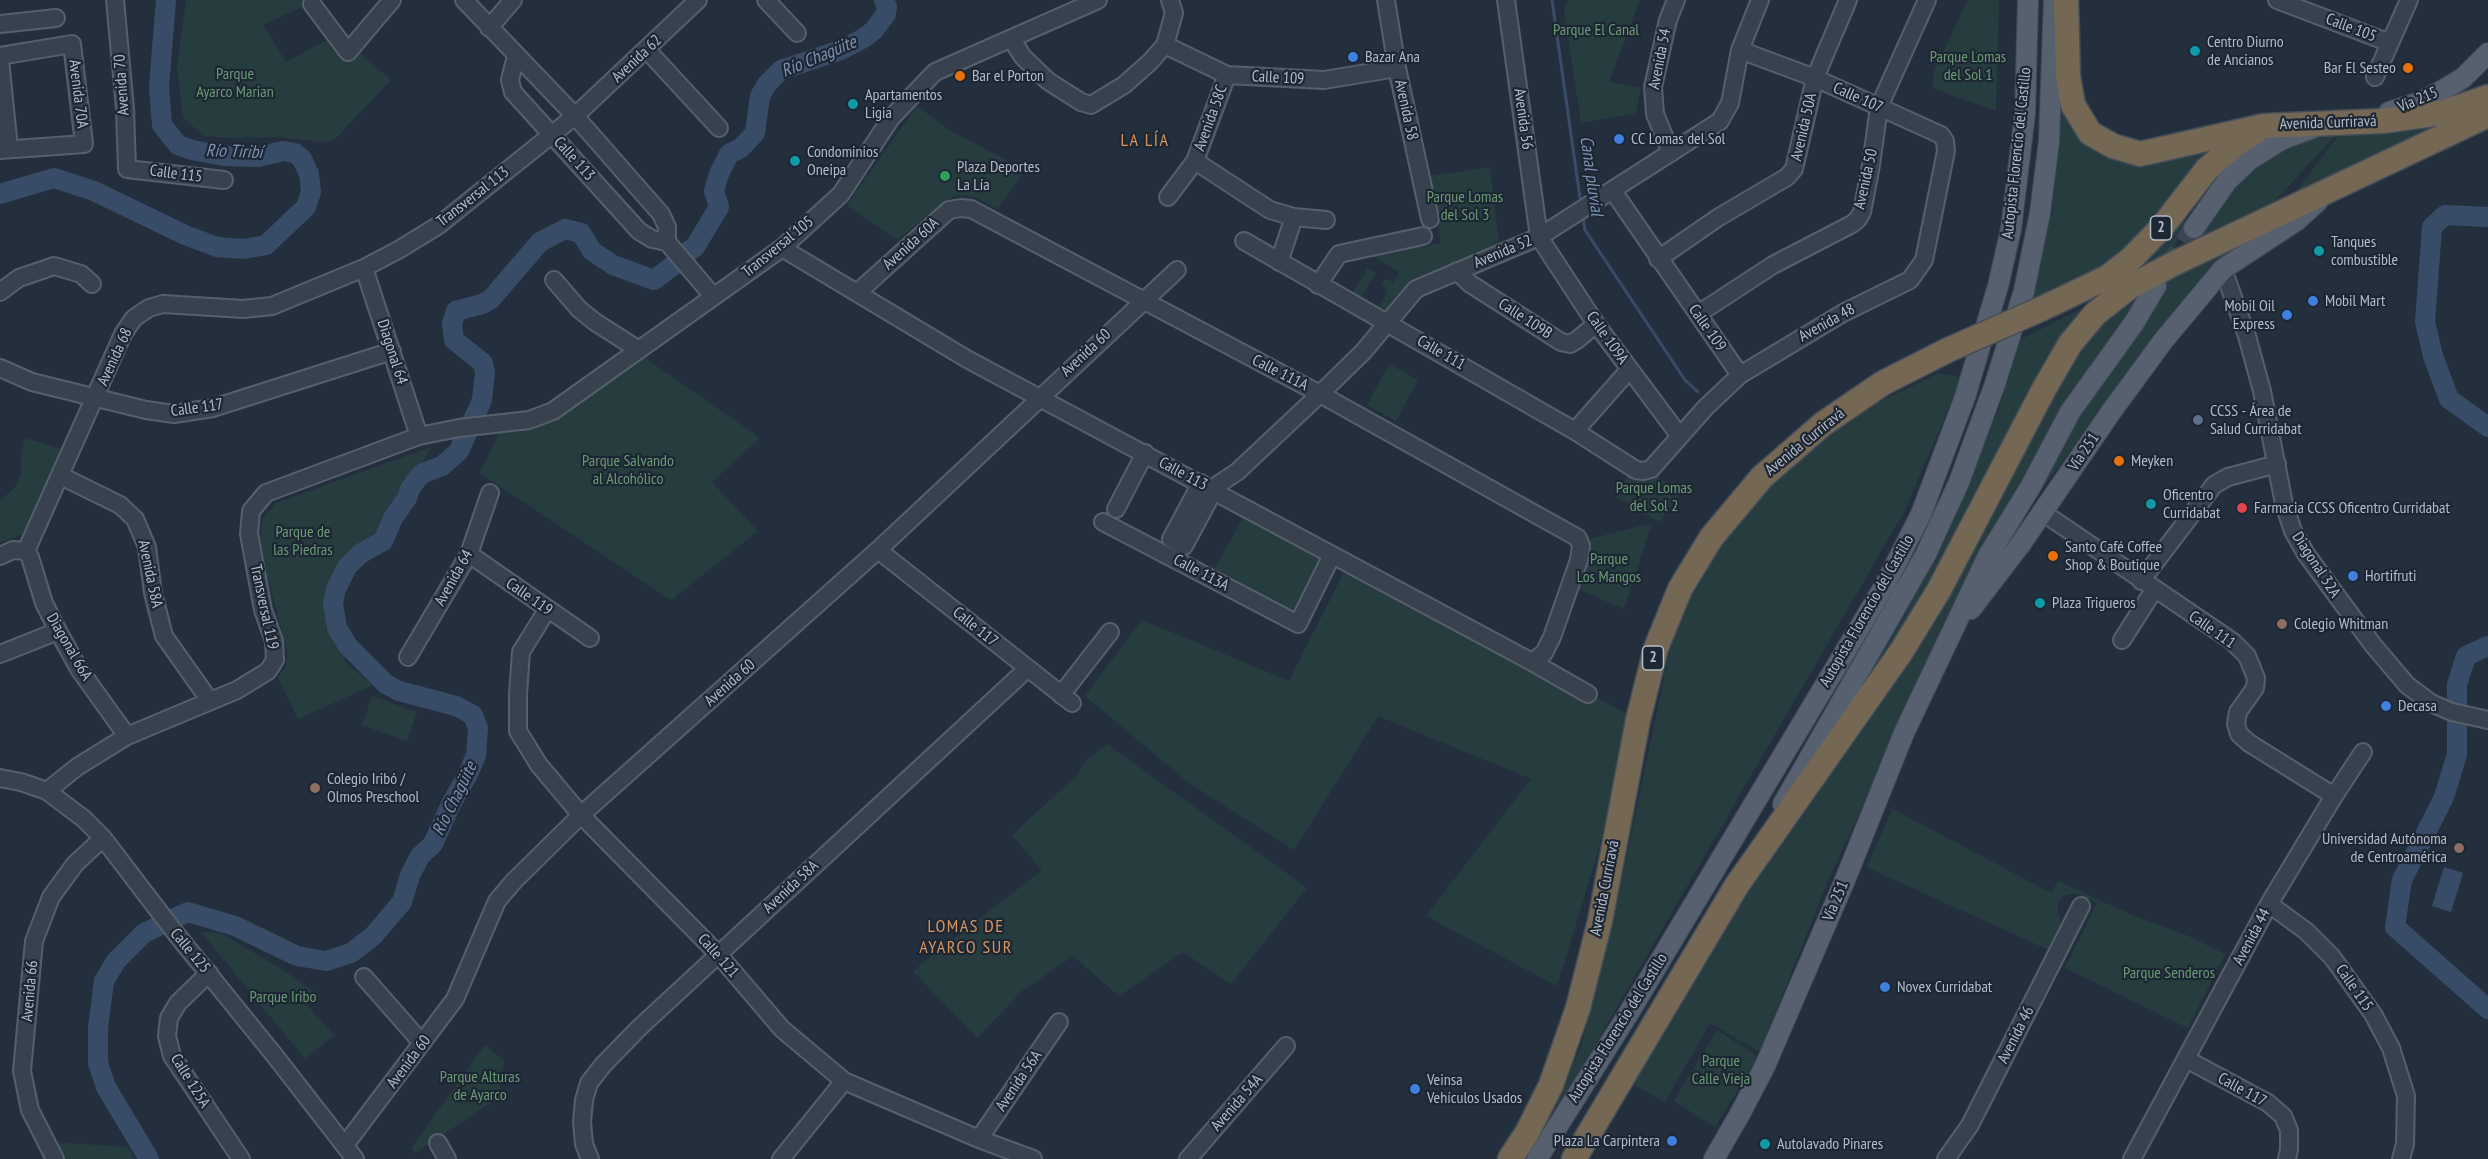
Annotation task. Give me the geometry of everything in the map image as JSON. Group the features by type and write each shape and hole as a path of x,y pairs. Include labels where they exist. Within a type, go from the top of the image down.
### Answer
{"highway":[{"path":"2066,0 2068,76 2073,105 2090,133 2113,146 2140,154 2265,126"},
{"name":"Avenida Curriravá","path":"1510,1159 1551,1085 1578,1008 1600,921 1617,824 1656,648 1680,589 1711,538 1762,477 1823,424 1883,383 1948,350 2108,277 2162,227 2208,169 2236,144 2265,126 2408,119 2441,113 2488,97"},
{"path":"1737,885 1914,631 1939,590 2070,345 2095,314 2128,288 2175,262 2488,115"},
{"name":"Autopista Florencio del Castillo","path":"1574,1159 1737,885"}],"main road":[{"name":"Autopista Florencio del Castillo","path":"1537,1159 1627,1016 1885,585 1921,514 1965,398 2012,229 2025,113 2028,0"},
{"name":"Autopista Florencio del Castillo","path":"1737,885 1926,554 1959,482 1995,384 2024,291 2040,213 2049,141 2054,0"},
{"name":"Vía 215","path":"2265,126 2319,114 2402,110 2463,78 2488,53"},
{"path":"2194,228 2227,181 2264,148 2300,132 2339,123"},
{"name":"Vía 251","path":"1950,638 2163,341 2223,269 2295,221 2328,191"},
{"name":"Vía 251","path":"1716,1158 1765,1066 1845,880 1904,733 1988,556 2031,486 2070,412 2134,323 2156,286"},
{"path":"1988,556 2020,521 2042,512 2044,482 2058,433"}],"street":[{"name":"Avenida 70","path":"115,0 125,108 124,152 127,169"},
{"path":"312,4 348,52 392,0"},
{"name":"Calle 113","path":"464,0 575,116 661,214 671,245 713,296"},
{"path":"489,28 513,0"},
{"name":"Avenida 62","path":"575,116 698,0"},
{"path":"766,0 797,33"},
{"name":"Transversal 105","path":"418,436 459,428 529,420 553,411 782,248 841,194 884,127 935,72 1012,40 1098,0"},
{"path":"1012,40 1023,57 1048,81 1081,102 1091,105 1124,85 1165,45 1174,13 1170,0"},
{"name":"Avenida 58","path":"1386,0 1397,68 1430,219"},
{"name":"Avenida 56","path":"1506,0 1539,237"},
{"name":"Avenida 54","path":"1671,153 1655,114 1653,87 1668,20 1676,0"},
{"name":"Avenida 52","path":"1208,487 1237,472 1320,394 1363,351 1416,289 1539,237 1596,203 1720,122 1726,113 1740,50 1760,0"},
{"name":"Avenida 50A","path":"1658,259 1719,217 1787,177 1794,169 1815,78 1848,0"},
{"name":"Avenida 50","path":"1698,314 1773,265 1858,219 1862,212 1871,165 1879,107 1927,0"},
{"name":"Calle 105","path":"2277,0 2390,43"},
{"path":"2375,77 2409,0"},
{"path":"0,24 56,18"},
{"name":"Avenida 70A","path":"0,58 72,44 84,144 4,149"},
{"name":"Calle 109","path":"1165,45 1227,75 1324,80 1397,68"},
{"path":"647,50 719,128"},
{"name":"Calle 107","path":"1740,50 1815,78 1941,135"},
{"name":"Calle 113","path":"516,56 510,80 513,92 639,231 652,239 671,245"},
{"path":"0,58 4,149"},
{"name":"Avenida 58C","path":"1168,197 1195,161 1227,75"},
{"name":"Transversal 113","path":"364,268 439,225 575,116"},
{"name":"Avenida 48","path":"1636,470 1651,469 1659,462 1679,435 1740,375 1806,334 1910,280 1924,260 1946,151 1945,141 1941,135"},
{"path":"1195,161 1270,210 1294,217 1326,220"},
{"name":"Calle 115","path":"127,169 225,180"},
{"name":"Calle 109","path":"1613,191 1740,375"},
{"name":"Avenida 60A","path":"857,293 949,210 971,209"},
{"name":"Calle 111A","path":"971,209 1142,302 1320,394 1578,538 1581,546 1579,560 1552,637 1544,652 1532,662"},
{"path":"1279,262 1294,217"},
{"path":"1318,285 1339,254 1423,236"},
{"name":"Calle 109A","path":"1539,237 1596,324 1679,435"},
{"name":"Calle 111","path":"1244,242 1575,431 1636,470"},
{"name":"Calle 113","path":"782,248 967,359 1040,396 1588,694"},
{"path":"0,292 19,278 54,266 81,274 92,284"},
{"name":"Diagonal 64","path":"364,268 393,351 418,436"},
{"name":"Avenida 68","path":"26,551 123,334 134,318 149,308 163,304 243,309 272,306 364,268"},
{"name":"Diagonal 32A","path":"2223,269 2247,336 2259,381 2284,504 2293,531 2326,583 2407,685 2431,703 2488,720"},
{"name":"Avenida 60","path":"350,1152 422,1043 455,999 497,901 581,815 878,550 1177,270"},
{"name":"Calle 109B","path":"1457,271 1469,283 1561,342 1570,344 1596,324"},
{"path":"554,279 579,309 639,350"},
{"name":"Calle 117","path":"0,368 32,382 174,414 213,408 393,351"},
{"path":"1575,431 1629,370"},
{"name":"Transversal 119","path":"47,791 77,767 127,736 210,701 257,679 268,671 275,660 274,641 263,610 249,534 251,511 266,493 418,436"},
{"path":"1116,509 1145,453"},
{"path":"2121,640 2148,585 2214,485 2228,477 2277,465"},
{"name":"Avenida 58A","path":"61,476 120,505 135,519 147,547 153,593 164,636 210,701"},
{"name":"Avenida 64","path":"408,657 469,554 490,493"},
{"name":"Calle 111","path":"2042,512 2232,641 2247,656 2256,678 2255,688 2238,712 2236,724 2239,734 2249,743 2334,796"},
{"name":"Calle 113A","path":"1103,522 1298,624 1332,555"},
{"path":"0,556 13,550 26,551"},
{"name":"Calle 117","path":"878,550 1066,699 1110,632"},
{"name":"Diagonal 66A","path":"26,551 30,557 44,603 58,631 79,669 127,736"},
{"name":"Calle 119","path":"469,554 590,638"},
{"name":"Calle 121","path":"547,610 521,652 518,731 539,765 581,815 718,954 782,1029 844,1081 979,1139 1033,1159"},
{"path":"0,654 58,631"},
{"name":"Avenida 58A","path":"590,1159 584,1144 582,1122 584,1100 589,1083 603,1065 718,954 1027,669"},
{"name":"Avenida 44","path":"2132,1159 2270,904 2363,752"},
{"name":"Calle 125","path":"0,778 47,791 84,819 103,838 177,935 350,1152"},
{"name":"Avenida 66","path":"55,1159 30,1110 22,1071 34,941 51,897 75,864 103,838"},
{"name":"Calle 115","path":"2270,904 2306,931 2332,957 2366,1005 2391,1048 2406,1095 2405,1144 2402,1159"},
{"name":"Avenida 46","path":"1946,1159 1970,1125 2081,906"},
{"name":"Calle 125A","path":"209,973 178,1003 169,1018 167,1036 172,1056 241,1159"},
{"path":"364,977 422,1043"},
{"name":"Avenida 56A","path":"979,1139 1059,1022"},
{"name":"Avenida 54A","path":"1188,1159 1286,1046"},
{"name":"Calle 117","path":"2186,1059 2268,1103 2283,1116 2289,1130 2287,1159"},
{"path":"782,1159 844,1081"},
{"path":"438,1143 447,1159"}],"green space":[{"name":"Parque Ayarco Marian","path":"186,0 317,0 263,25 286,62 329,39 347,61 360,53 391,80 334,140 321,142 277,137 203,136 183,117 177,67"},
{"name":"Parque El Canal","path":"1568,0 1640,0 1609,82 1641,88 1636,113 1581,123 1564,10"},
{"name":"Parque Lomas del Sol 1","path":"1968,0 1999,0 1996,111 1932,88 1935,69"},
{"path":"2062,87 2111,153 2243,132 2134,246 2092,275 2025,306 2052,213"},
{"name":"Plaza Deportes La Lía","path":"917,106 951,131 1025,170 998,209 977,198 964,195 954,196 897,240 847,205"},
{"path":"2465,115 2295,193 2336,139 2344,133"},
{"path":"2339,131 2271,205 2202,236 2197,229 2224,190 2287,140"},
{"name":"Parque Lomas del Sol 3","path":"1490,167 1499,244 1412,279 1390,312 1379,307 1388,290 1382,285 1385,278 1393,283 1399,272 1366,252 1418,242 1421,248 1441,243 1429,176"},
{"path":"2193,201 2173,252 2120,278"},
{"path":"2249,233 2192,291 1993,553 1946,628 1829,878 1760,1052 1710,1023 1665,1102 1633,1084 1763,859 2070,357 2121,299"},
{"path":"1368,268 1376,273 1360,299 1352,294"},
{"path":"2079,310 2084,317 1957,544 1852,702 1937,548 2000,405 2020,340"},
{"name":"Parque Salvando al Alcohólico","path":"642,356 760,438 712,482 758,531 671,600 480,473 501,430 528,430 552,421"},
{"path":"1389,364 1418,380 1396,421 1367,405"},
{"path":"1939,373 1962,377 1905,510 1529,1159 1581,1047 1616,907 1672,639 1685,600 1713,552 1754,502 1827,435 1879,402"},
{"path":"25,438 64,450 31,522 23,534 0,543 0,500 14,489 21,475 21,455"},
{"name":"Parque de las Piedras","path":"431,447 420,467 404,479 399,493 384,513 375,534 354,548 337,566 328,592 332,632 345,662 373,685 298,719 278,678 286,666 287,651 259,544 262,520 276,503"},
{"name":"Parque Lomas del Sol 2","path":"1628,475 1640,480 1656,475 1679,495 1659,522 1616,497"},
{"path":"1248,509 1324,561 1295,615 1213,571"},
{"name":"Parque Los Mangos","path":"1652,523 1624,609 1576,588 1590,539"},
{"path":"1344,572 1438,611 1638,720 1557,986 1426,916 1531,779 1378,716 1294,850 1189,783 1085,696 1142,620 1289,681"},
{"path":"372,696 417,712 407,741 362,725"},
{"path":"1107,744 1307,888 1231,984 1183,952 1119,996 1073,956 1022,991 977,1038 913,971 1042,870 1012,835 1075,777 1087,760"},
{"name":"Parque Senderos","path":"1893,809 2051,893 2058,881 2225,954 2188,1028 2065,968 2097,903 2075,893 2063,896 2058,902 2061,923 2049,950 1866,867"},
{"name":"Parque Iribo","path":"201,932 221,933 289,974 320,996 306,1004 334,1035 305,1059"},
{"name":"Parque Calle Vieja","path":"1717,1030 1758,1057 1715,1127 1674,1101"},
{"name":"Parque Alturas de Ayarco","path":"485,1045 504,1061 498,1098 415,1153 411,1149"},
{"path":"53,1142 127,1147 135,1159 62,1159"}],"water":[{"path":"2444,867 2463,873 2451,912 2432,906"}],"waterway":[{"name":"Río Tiribí","path":"0,194 54,178 94,191 185,235 217,247 244,249 266,245 306,207 311,192 309,174 302,159 295,153 283,151 258,157 224,156 192,150 178,145 162,125 159,86 166,0"},
{"name":"Río Chagüite","path":"463,441 459,451 482,400 485,373 483,363 454,340 452,324 456,311 482,304 491,299 540,242 565,229 581,233 592,251 613,265 654,280 695,247 719,207 714,191 719,174 729,154 741,148 755,133 760,96 767,84 781,70 841,50 864,38 874,30 886,14 887,7 884,0"},
{"name":"Canal pluvial","path":"1552,0 1581,205"},
{"path":"2488,217 2445,215 2432,227 2425,322 2433,356 2449,399 2488,427"},
{"name":"Canal pluvial","path":"1583,217 1585,230 1685,380 1698,392"},
{"name":"Río Chagüite","path":"175,918 188,912 235,926 297,956 326,961 351,953 373,936 402,902 410,875 420,856 433,844 468,774 476,755 478,728 473,715 456,706 399,691 386,684 348,646 337,628 333,603 336,589 347,567 360,554 383,541 393,518 417,479 423,473 442,466 459,451"},
{"path":"2488,646 2466,656 2457,685 2457,754 2444,797 2402,880 2395,927 2488,1009"},
{"name":"Río Chagüite","path":"149,1159 106,1087 98,1063 98,1028 104,981 116,961 144,933 157,927"}],"tunnel":[{"path":"2168,268 2194,228"}],"place":[{"name":"Centro Diurno de Ancianos","path":"2195,51"},
{"name":"Bazar Ana","path":"1353,57"},
{"name":"Bar El Sesteo","path":"2408,68"},
{"name":"Bar el Porton","path":"960,76"},
{"name":"Apartamentos Ligia","path":"853,104"},
{"name":"CC Lomas del Sol","path":"1619,139"},
{"name":"Condominios Oneipa","path":"795,161"},
{"name":"Plaza Deportes La Lía","path":"945,176"},
{"name":"Tanques combustible","path":"2319,251"},
{"name":"Mobil Mart","path":"2313,301"},
{"name":"Mobil Oil Express","path":"2287,315"},
{"name":"CCSS - Área de Salud Curridabat","path":"2198,420"},
{"name":"Meyken","path":"2119,461"},
{"name":"Oficentro Curridabat","path":"2151,504"},
{"name":"Farmacia CCSS Oficentro Curridabat","path":"2242,508"},
{"name":"Santo Café Coffee Shop & Boutique","path":"2053,556"},
{"name":"Hortifruti","path":"2353,576"},
{"name":"Plaza Trigueros","path":"2040,603"},
{"name":"Colegio Whitman","path":"2282,624"},
{"name":"Decasa","path":"2386,706"},
{"name":"Colegio Iribó / Olmos Preschool","path":"315,788"},
{"name":"Universidad Autónoma de Centroamérica","path":"2459,848"},
{"name":"Novex Curridabat","path":"1885,987"},
{"name":"Veinsa Vehículos Usados","path":"1415,1089"},
{"name":"Plaza La Carpintera","path":"1672,1141"},
{"name":"Autolavado Pinares","path":"1765,1144"}],"district":[{"name":"LA LÍA","path":"1145,141"},
{"name":"LOMAS DE AYARCO SUR","path":"966,937"}]}
